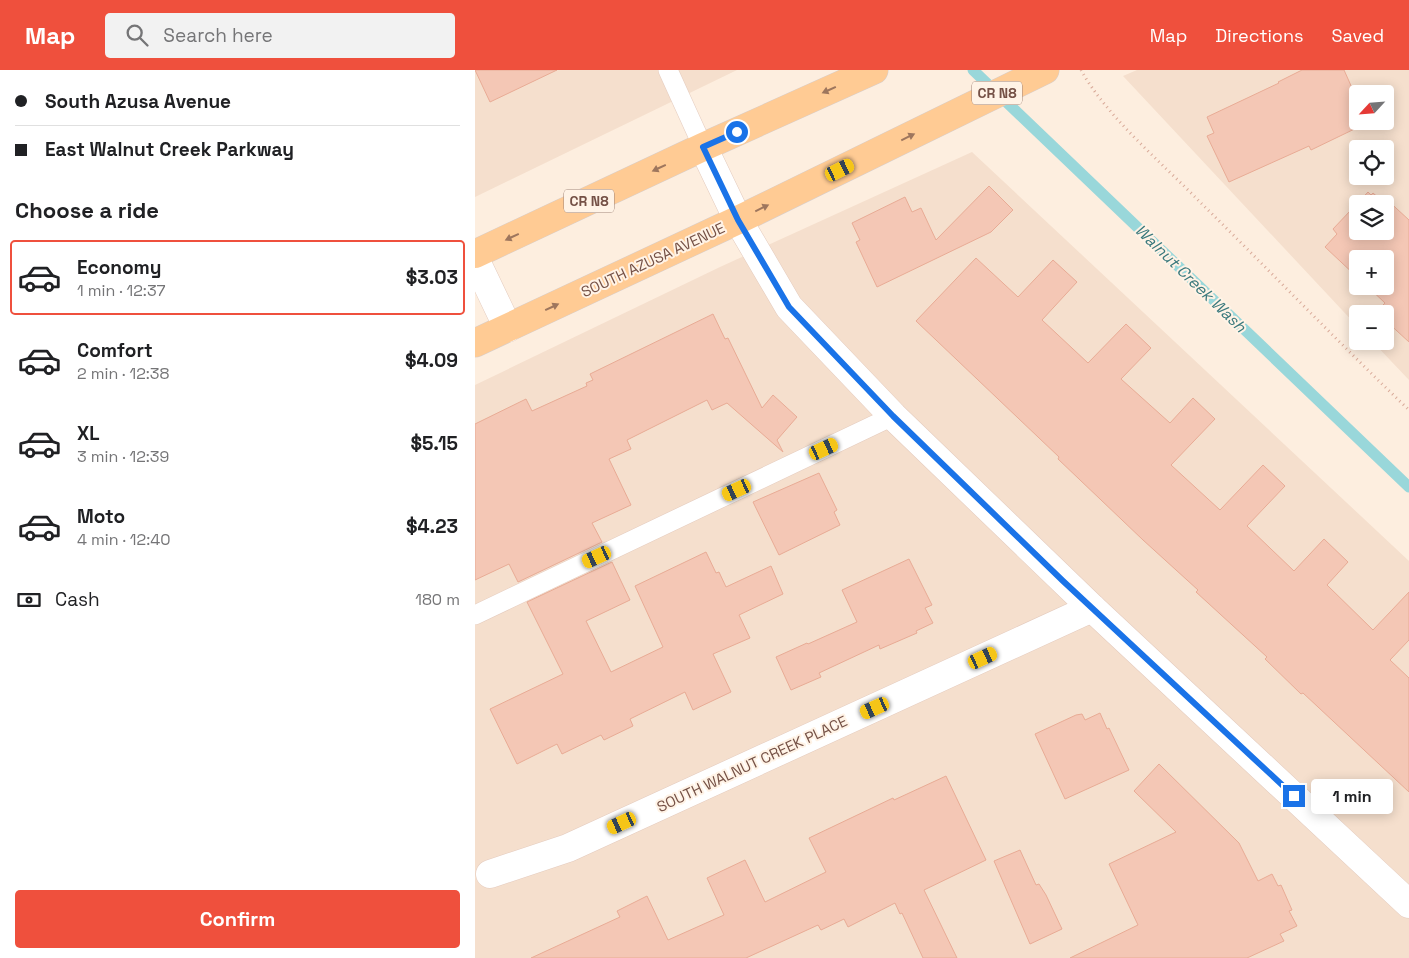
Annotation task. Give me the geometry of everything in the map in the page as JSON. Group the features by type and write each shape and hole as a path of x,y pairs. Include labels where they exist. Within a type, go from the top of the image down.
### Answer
{"main road":[{"name":"CR N8","path":"475,254 703,147 874,70"},
{"name":"SOUTH AZUSA AVENUE","path":"475,344 738,220 1040,72"}],"street":[{"path":"703,147 738,220 789,307 893,416 1092,608 1409,904"},
{"path":"475,259 508,328"},
{"name":"SOUTH WALNUT CREEK PLACE","path":"491,874 568,848 1092,608"}],"lane":[{"path":"668,70 703,147"},
{"path":"475,615 893,416"}],"path":[{"path":"1081,70 1089,84 1122,123 1336,340 1409,410"}],"shaded area":[{"path":"475,70 737,70 475,197"},
{"path":"1137,70 1409,70 1409,380 1381,350 1394,350 1394,305 1349,305 1349,317 1123,76"},
{"path":"972,152 1409,561 1409,958 475,958 475,385 720,267"}],"building":[{"path":"475,70 557,70 490,102"},
{"path":"1302,70 1344,70 1351,85 1349,85 1349,130 1352,130 1311,150 1309,146 1229,182 1207,136 1214,133 1207,117"},
{"path":"989,186 1013,210 991,232 877,287 856,242 860,240 852,223 905,197 912,212 921,208 936,240"},
{"path":"1394,206 1409,220 1409,342 1394,328 1394,305 1383,305 1385,303 1377,295 1394,295 1394,250 1349,250 1349,270 1325,247 1337,234 1333,229 1349,212 1349,240 1394,240"},
{"path":"976,258 1018,297 1053,260 1077,282 1042,320 1088,363 1126,324 1151,348 1121,379 1170,423 1193,398 1215,419 1171,465 1220,510 1263,465 1285,486 1247,526 1294,571 1324,539 1348,562 1327,585 1373,630 1409,592 1409,640 1390,660 1409,678 1409,792 1303,693 1301,694 1265,659 1267,657 1196,592 1198,590 1058,459 1059,457 916,321"},
{"path":"713,314 725,339 728,338 762,408 773,395 797,417 777,440 783,452 727,403 712,410 707,400 627,440 631,449 609,459 631,505 592,523 602,542 518,582 509,564 475,580 475,424 526,399 532,411 587,386 586,383 593,380 590,374"},
{"path":"819,473 837,510 834,512 840,525 779,555 753,502"},
{"path":"706,552 716,573 719,572 726,587 771,566 783,594 739,615 750,638 713,654 731,692 693,710 685,692 630,719 633,726 604,740 601,735 562,754 557,744 517,764 490,709 563,674 527,602 612,562 630,600 586,621 611,672 663,647 635,586"},
{"path":"909,559 932,605 925,608 933,623 916,631 917,633 880,649 879,645 819,673 821,677 791,690 776,657 857,622 842,590"},
{"path":"1100,713 1129,770 1065,799 1035,734 1076,715 1082,714 1085,720"},
{"path":"1159,764 1239,843 1258,881 1272,874 1278,886 1281,885 1292,910 1289,911 1297,926 1280,934 1284,941 1247,958 1070,958 1138,925 1109,864 1176,832 1134,791"},
{"path":"946,776 986,860 924,890 957,958 923,958 902,913 900,914 895,903 848,927 844,919 821,930 818,925 746,958 531,958 620,917 617,911 647,896 668,940 724,915 707,878 745,860 765,902 826,872 809,838 893,798 894,800"},
{"path":"1020,850 1036,885 1039,884 1046,895 1062,929 1030,944 994,861"}],"waterway":[{"name":"Walnut Creek Wash","path":"973,70 1409,487"}],"route":[{"path":"737,132 703,147 738,220 789,307 893,416 1063,581 1294,796"}]}
